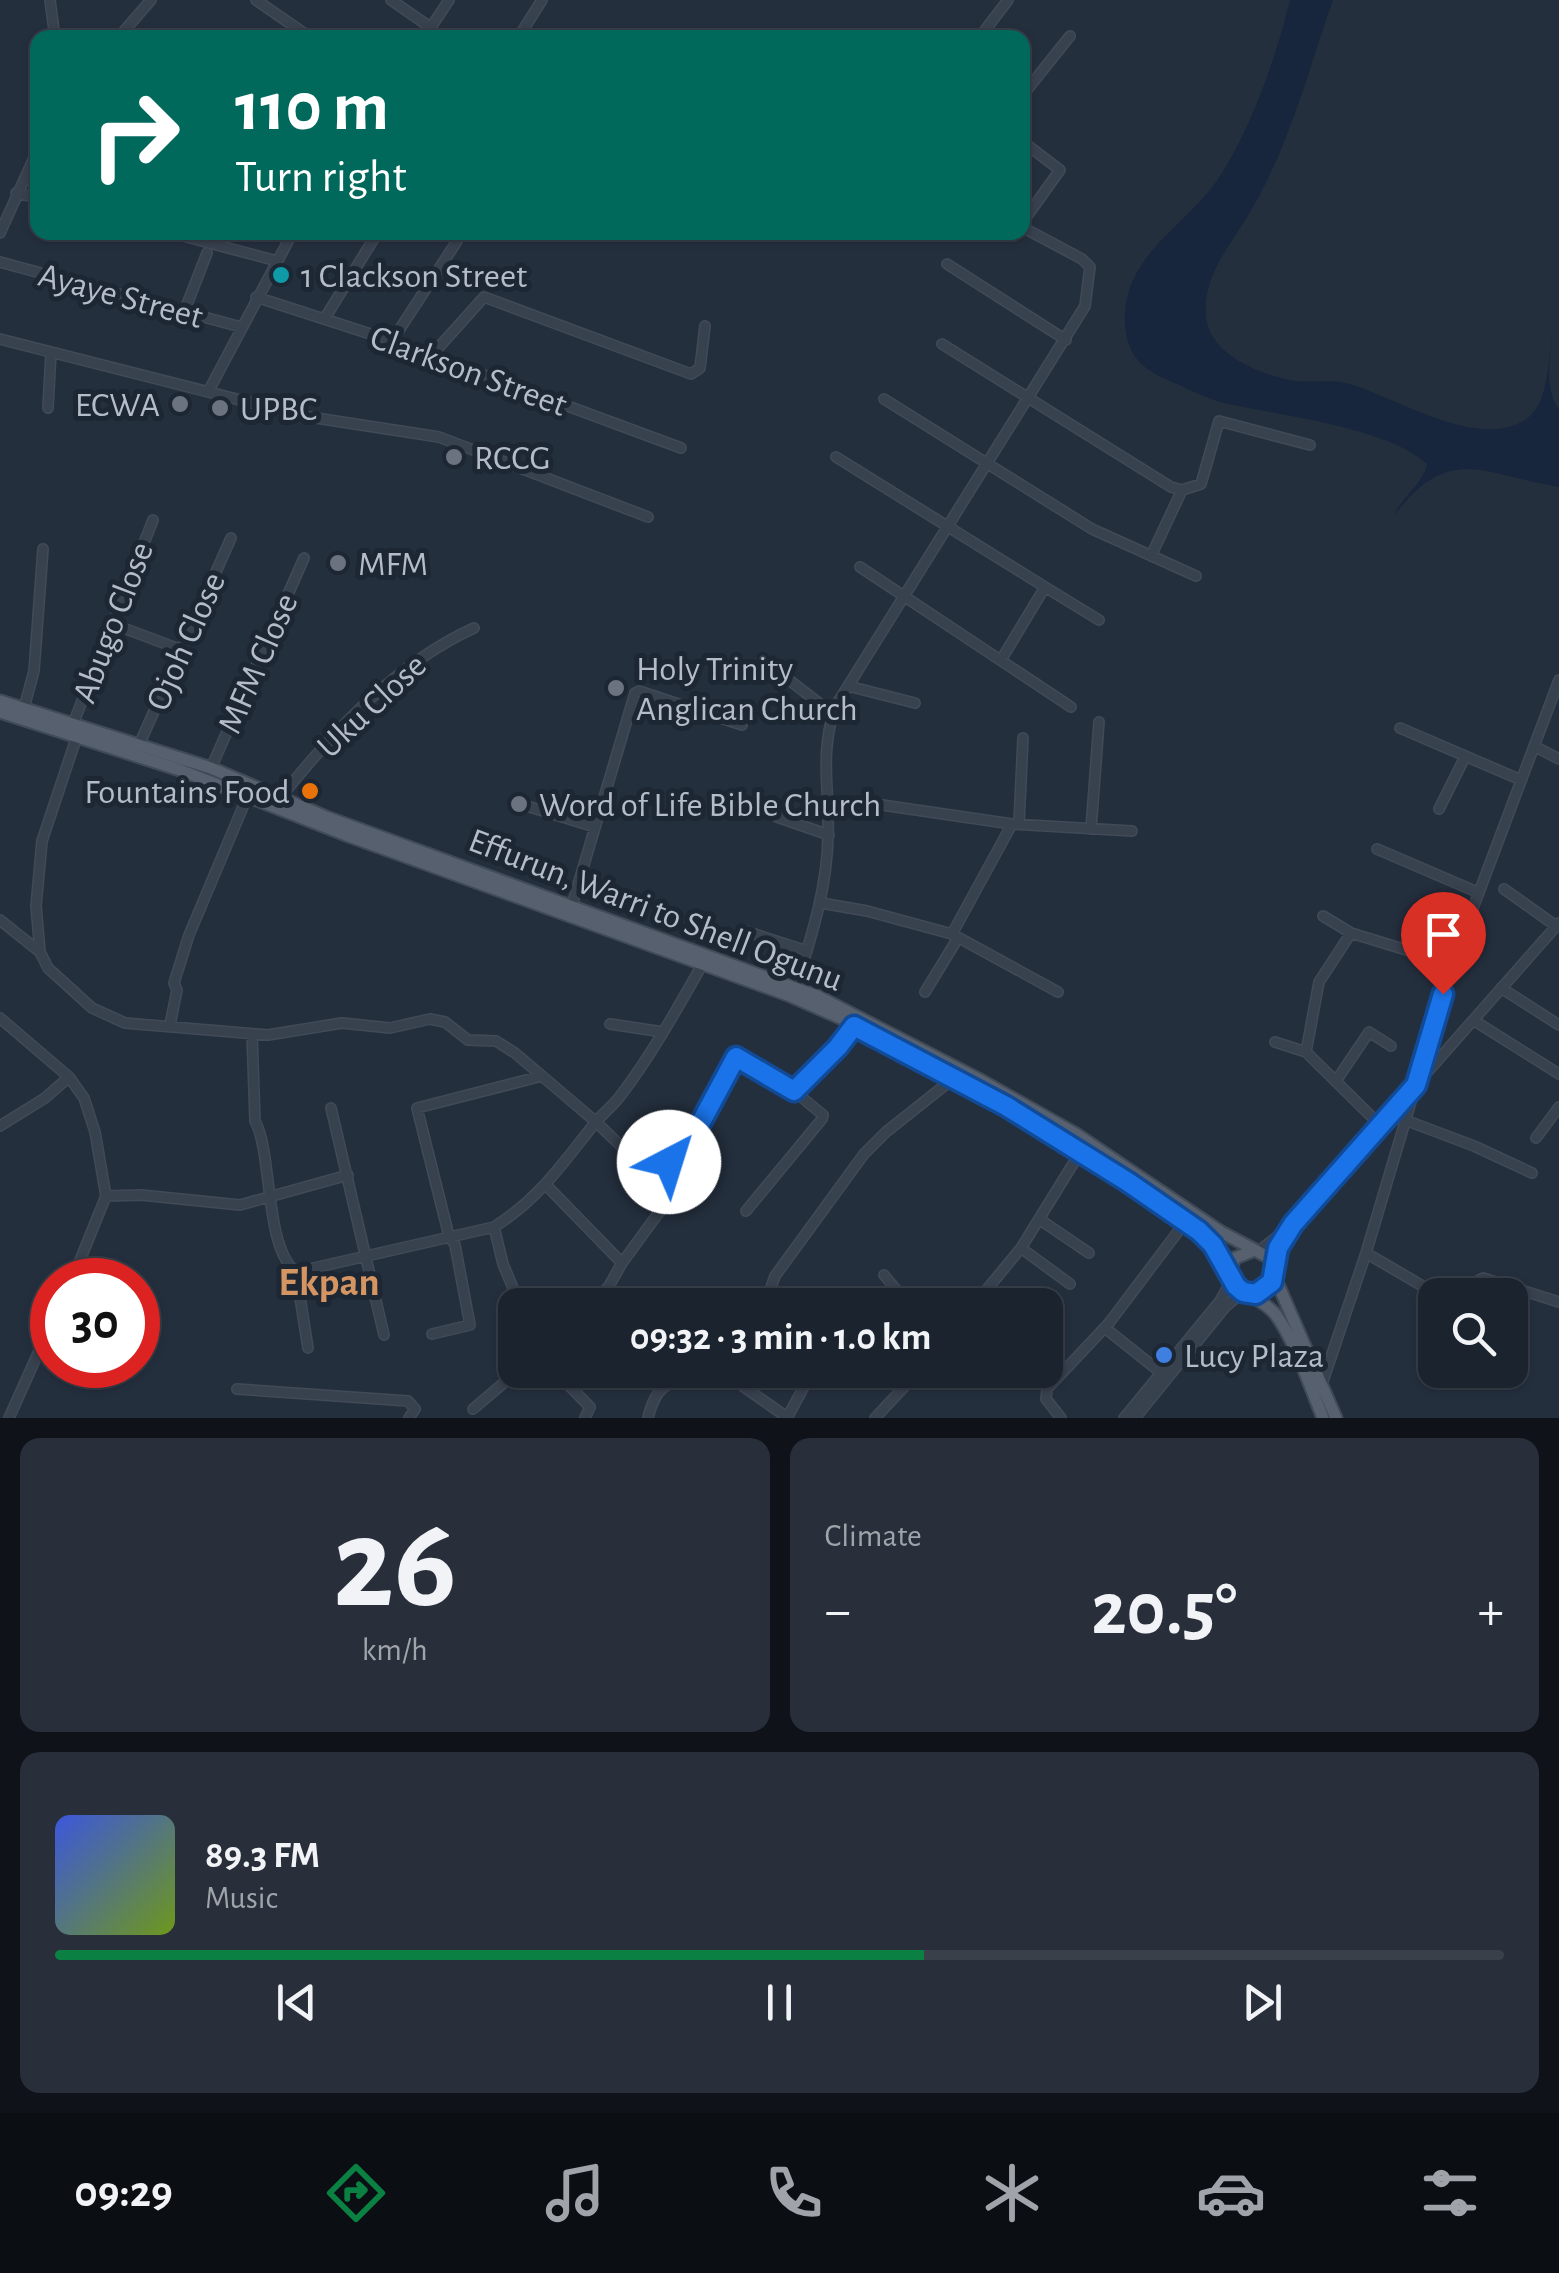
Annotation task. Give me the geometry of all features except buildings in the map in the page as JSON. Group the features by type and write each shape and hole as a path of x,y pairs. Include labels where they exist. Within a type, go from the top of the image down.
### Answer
{"main road":[{"name":"Effurun, Warri to Shell Ogunu","path":"0,701 248,796 538,899 572,905 796,987 982,1081 1076,1134 1234,1240 1257,1250"},
{"name":"Effurun, Warri to Shell Ogunu","path":"0,712 138,745 211,768 702,965 788,995 954,1078 1080,1151 1186,1221 1213,1245 1231,1275"},
{"path":"1323,1418 1278,1316 1231,1275 1241,1253 1257,1250 1271,1259 1336,1418"},
{"path":"1246,1292 1263,1291 1274,1270"}],"street":[{"path":"50,0 54,30"},
{"path":"125,30 151,0"},
{"path":"256,0 299,30"},
{"path":"390,0 430,27"},
{"path":"428,30 449,0"},
{"path":"523,30 542,0"},
{"path":"985,30 1008,0"},
{"path":"1030,86 1070,36"},
{"path":"1030,147 1060,170 1030,213"},
{"path":"0,234 30,165"},
{"path":"16,193 30,196"},
{"path":"796,987 821,903 828,835 825,738 833,714 1085,306 1090,267 1030,230"},
{"path":"198,240 276,261"},
{"path":"208,392 288,240"},
{"path":"325,318 373,240"},
{"path":"392,341 457,240"},
{"path":"184,312 208,253"},
{"name":"Ayaye Street","path":"0,262 242,327"},
{"path":"947,264 1066,340"},
{"name":"Clarkson Street","path":"256,297 392,341 681,448"},
{"path":"431,356 484,297 690,374 700,368 705,326"},
{"path":"0,338 343,424 440,437 648,517"},
{"path":"942,344 1116,455 1182,490 1201,484 1219,421 1310,445"},
{"path":"48,408 51,352"},
{"path":"884,399 1092,528 1196,576"},
{"path":"836,457 1098,620"},
{"path":"1152,556 1182,490"},
{"name":"Abugo Close","path":"40,952 36,906 42,840 110,623 152,520"},
{"name":"Ojoh Close","path":"138,745 231,538"},
{"path":"24,708 34,671 43,549"},
{"name":"MFM Close","path":"211,768 304,558"},
{"path":"860,566 1071,707"},
{"path":"1001,660 1045,587"},
{"path":"110,623 182,650"},
{"name":"Uku Close","path":"280,798 400,671 440,643 474,628"},
{"path":"762,659 833,714"},
{"path":"1322,1384 1366,1252 1452,964 1558,685"},
{"path":"848,686 916,703"},
{"path":"572,905 635,693 639,691 742,725"},
{"path":"1091,829 1099,722"},
{"path":"1400,728 1520,780"},
{"path":"924,992 1015,823 1024,738"},
{"path":"1534,746 1559,759"},
{"path":"1439,809 1464,757"},
{"path":"170,1026 177,990 174,984 189,935 248,796"},
{"path":"826,802 882,805 1015,823 1132,831"},
{"path":"530,808 595,827"},
{"path":"777,817 828,835"},
{"path":"1377,849 1477,892"},
{"path":"1274,1270 1278,1248 1293,1224 1556,930 1504,889"},
{"path":"821,903 955,936 1058,992"},
{"path":"1323,916 1351,933 1452,964"},
{"path":"0,920 40,952 48,968 92,1008 125,1023 268,1035 342,1023 390,1028 437,1019 468,1040 496,1041 596,1122 674,1197 656,1215 607,1288"},
{"path":"744,931 806,951"},
{"path":"1306,1052 1320,982 1351,933"},
{"path":"296,1272 494,1227 522,1210 563,1168 619,1098 702,965"},
{"path":"1501,988 1559,1026"},
{"path":"0,1018 69,1077 84,1098 95,1132 106,1196 81,1258"},
{"path":"1473,1020 1559,1074"},
{"path":"610,1024 663,1032"},
{"path":"794,1091 854,1026"},
{"path":"1336,1082 1369,1032 1391,1046"},
{"path":"252,1034 254,1120 260,1132 268,1198 286,1263 296,1272 308,1348"},
{"path":"1275,1042 1306,1052 1381,1126"},
{"path":"653,1175 692,1139 736,1057 794,1091 823,1115 746,1211"},
{"path":"432,1334 470,1325 455,1245 449,1236 417,1108 542,1076"},
{"path":"0,1126 45,1098 69,1077"},
{"path":"772,1288 781,1266 864,1154 954,1078"},
{"path":"1536,1138 1559,1107"},
{"path":"331,1108 384,1334"},
{"path":"1405,1120 1532,1173"},
{"path":"988,1288 1021,1248 1080,1151"},
{"path":"106,1196 141,1195 240,1205 348,1175"},
{"path":"546,1185 622,1263"},
{"path":"1039,1219 1089,1253"},
{"path":"1060,1418 1046,1399 1047,1388 1105,1328 1186,1221"},
{"path":"1257,1250 1293,1224"},
{"path":"494,1227 513,1288"},
{"path":"1021,1248 1070,1284"},
{"path":"1366,1252 1418,1283"},
{"path":"884,1275 895,1288"},
{"path":"1135,1418 1223,1303 1231,1275"},
{"path":"1124,1418 1159,1371 1223,1303 1246,1292"},
{"path":"1528,1292 1559,1302"},
{"path":"1105,1328 1159,1371"},
{"path":"8,1418 30,1370"},
{"path":"473,1409 498,1388"},
{"path":"572,1388 590,1407 585,1418"},
{"path":"648,1418 664,1388"},
{"path":"747,1388 788,1418 804,1388"},
{"path":"875,1418 903,1388"},
{"path":"237,1389 408,1401 414,1406 415,1416"}],"water":[{"path":"1290,0 1333,0 1271,172 1211,279 1206,315 1215,340 1236,359 1277,377 1350,384 1437,418 1484,429 1506,428 1533,413 1546,381 1552,335 1549,374 1551,393 1559,410 1559,487 1488,471 1450,471 1413,494 1393,517 1427,464 1409,451 1360,432 1210,398 1158,376 1132,352 1125,325 1133,280 1158,244 1206,194 1232,156 1262,91"}],"place":[{"name":"1 Clackson Street","path":"281,275"},
{"name":"ECWA","path":"180,404"},
{"name":"UPBC","path":"220,408"},
{"name":"RCCG","path":"454,457"},
{"name":"MFM","path":"338,563"},
{"name":"Holy Trinity Anglican Church","path":"616,688"},
{"name":"Fountains Food","path":"310,791"},
{"name":"Word of Life Bible Church","path":"519,804"},
{"name":"Lucy Plaza","path":"1164,1355"}],"district":[{"name":"Ekpan","path":"329,1281"}],"route":[{"path":"669,1162 692,1139 736,1057 794,1091 854,1026 1006,1106 1128,1182 1199,1231 1213,1245 1236,1286 1256,1294 1272,1282 1278,1248 1293,1224 1416,1085 1443,994"}]}
